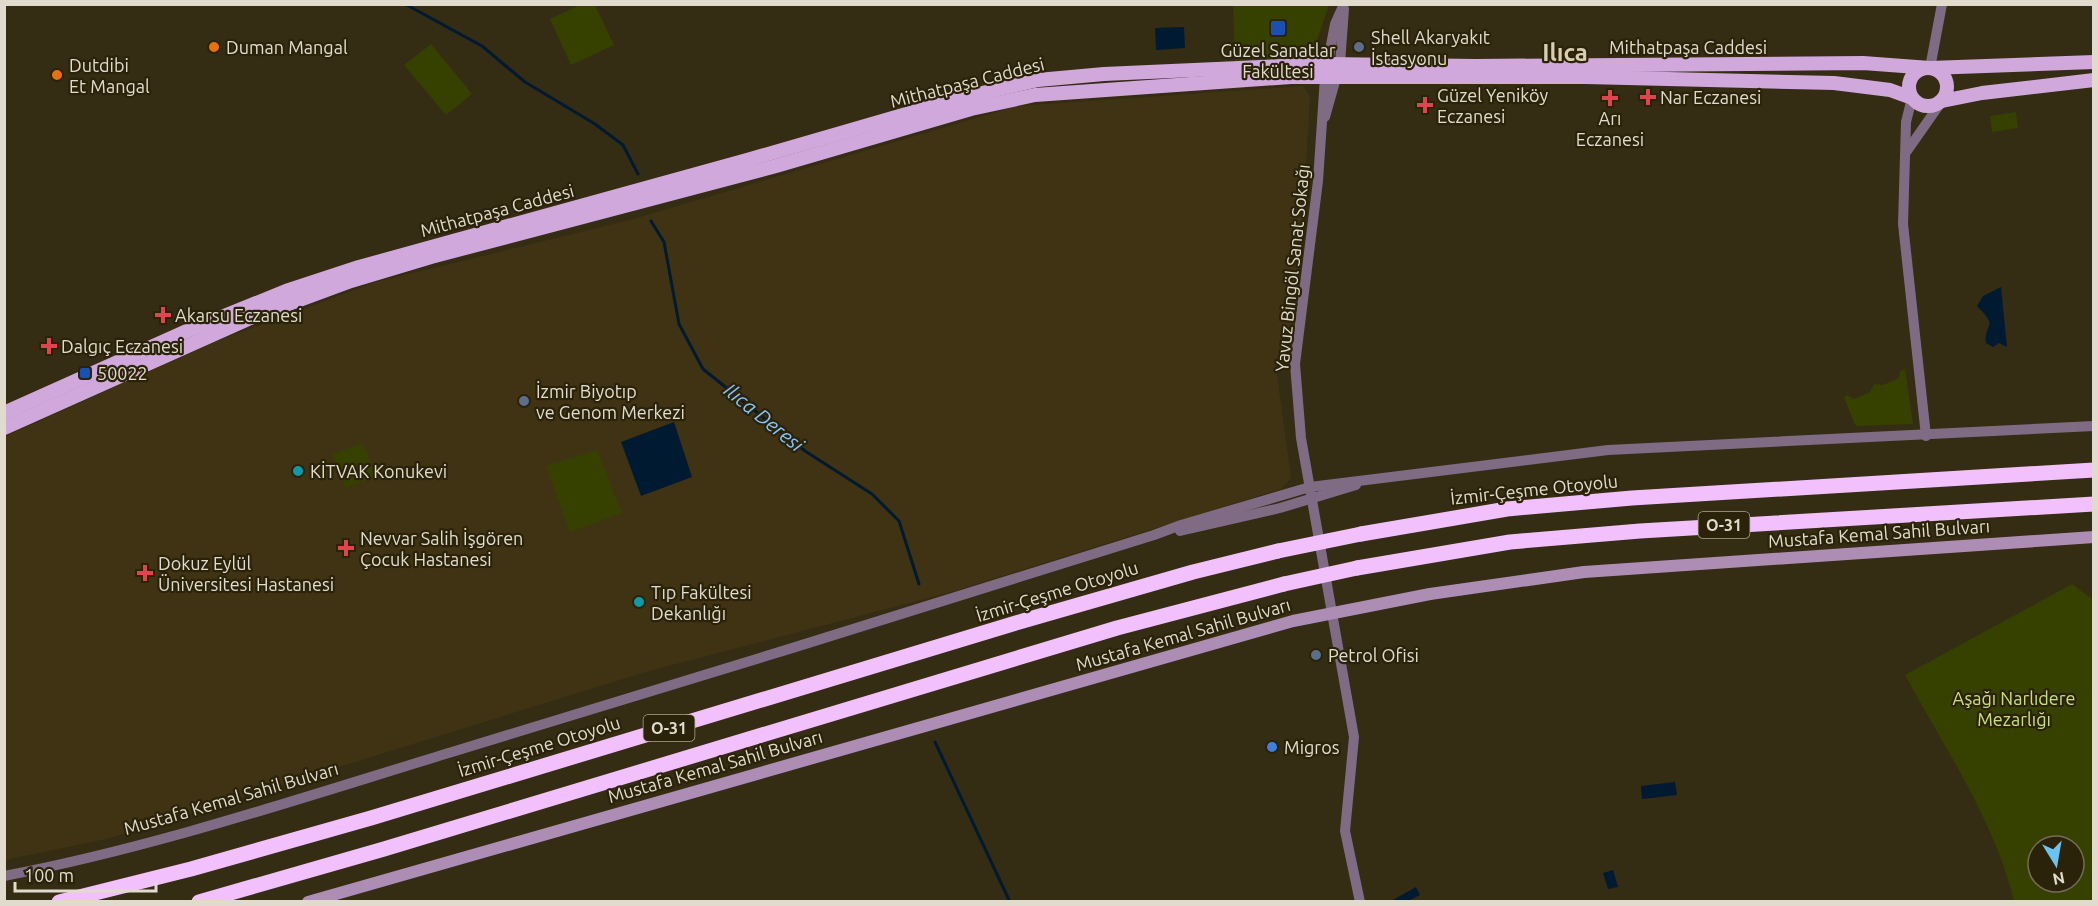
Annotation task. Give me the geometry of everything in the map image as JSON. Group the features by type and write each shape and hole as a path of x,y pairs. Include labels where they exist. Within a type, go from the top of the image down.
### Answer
{"highway":[{"name":"İzmir-Çeşme Otoyolu","path":"59,902 191,869 371,818 1026,620 1193,572 1278,551 1507,509 1632,498 2094,470"},
{"name":"O-31","path":"198,902 384,849 1117,628 1284,584 1357,568 1465,549 1569,537 2094,504"}],"main road":[{"name":"Mithatpaşa Caddesi","path":"4,428 248,319 351,281 431,257 776,166 971,109 1035,95 1274,78 1332,70 1476,66 1863,63 1930,68 2094,62"},
{"name":"Mithatpaşa Caddesi","path":"4,413 178,335 286,291 338,274 965,97 1038,80 1104,74 1308,64 1332,70 1834,83 1890,90 1912,98"},
{"path":"1942,101 1948,90 1946,78 1937,70 1930,68 1918,71 1910,80 1912,98 1926,107 1942,101 1982,93 2094,80"},
{"name":"Mustafa Kemal Sahil Bulvarı","path":"308,902 562,827 1293,621 1334,612 1430,594 1584,572 2094,537"}],"street":[{"path":"1332,70 1331,39 1344,4"},
{"path":"1332,70 1344,4"},
{"path":"1930,68 1942,4"},
{"path":"1308,64 1331,39"},
{"name":"Yavuz Bingöl Sanat Sokağı","path":"1332,70 1321,102 1323,123 1295,364 1301,438 1334,612 1354,737 1345,831 1360,902"},
{"path":"1912,98 1906,122 1907,151 1903,224 1926,436"},
{"path":"1907,151 1942,101"},
{"name":"Mustafa Kemal Sahil Bulvarı","path":"4,876 119,849 238,816 819,640 1190,522 1310,487 1332,483 1365,482 1608,450 2094,426"},
{"name":"Mustafa Kemal Sahil Bulvarı","path":"1155,535 1184,531 1312,499 1365,482"}],"shaded area":[{"path":"1303,86 1310,97 1298,303 1276,367 1291,478 1281,489 951,592 649,671 106,839 5,860 4,437 217,341 376,282 630,220 1017,106"}],"green space":[{"path":"582,4 595,5 614,45 571,65 550,19"},
{"path":"1233,5 1329,5 1314,49 1305,58 1235,61"},
{"path":"431,44 472,94 446,115 404,65"},
{"path":"2016,112 2018,128 1992,132 1990,116"},
{"path":"1905,369 1913,424 1856,426 1844,398 1847,395 1854,399 1870,392 1874,384 1883,385 1899,378 1900,371"},
{"path":"363,443 376,477 345,488 333,454"},
{"path":"597,450 622,513 570,532 546,466"},
{"name":"Aşağı Narlıdere Mezarlığı","path":"2072,584 2093,600 2093,901 2014,901 1994,842 1952,757 1905,675"}],"water":[{"path":"1184,27 1185,48 1156,50 1155,28"},
{"path":"2001,287 2007,347 1999,343 1993,347 1986,343 1988,318 1977,306 1983,296"},
{"path":"674,422 692,477 641,496 621,442"},
{"path":"1675,782 1677,795 1642,799 1641,786"},
{"path":"1613,870 1618,887 1608,889 1603,873"},
{"path":"1416,887 1420,895 1408,901 1391,901"}],"waterway":[{"name":"Ilıca Deresi","path":"405,4 482,46 525,82 595,124 623,145 638,174"},
{"name":"Ilıca Deresi","path":"651,221 664,242 679,324 703,369 805,451 872,494 899,521 919,584"},
{"name":"Ilıca Deresi","path":"935,742 1010,902"}],"place":[{"name":"Güzel Sanatlar Fakültesi","path":"1278,28"},
{"name":"Duman Mangal","path":"214,47"},
{"name":"Shell Akaryakıt İstasyonu","path":"1359,47"},
{"name":"Dutdibi Et Mangal","path":"57,75"},
{"name":"Nar Eczanesi","path":"1648,97"},
{"name":"Arı Eczanesi","path":"1610,98"},
{"name":"Güzel Yeniköy Eczanesi","path":"1425,105"},
{"name":"Akarsu Eczanesi","path":"163,315"},
{"name":"Dalgıç Eczanesi","path":"49,346"},
{"name":"50022","path":"85,373"},
{"name":"İzmir Biyotıp ve Genom Merkezi","path":"524,401"},
{"name":"KİTVAK Konukevi","path":"298,471"},
{"name":"Nevvar Salih İşgören Çocuk Hastanesi","path":"346,548"},
{"name":"Dokuz Eylül Üniversitesi Hastanesi","path":"145,573"},
{"name":"Tıp Fakültesi Dekanlığı","path":"639,602"},
{"name":"Petrol Ofisi","path":"1316,655"},
{"name":"Migros","path":"1272,747"}],"district":[{"name":"Ilıca","path":"1565,52"}]}
